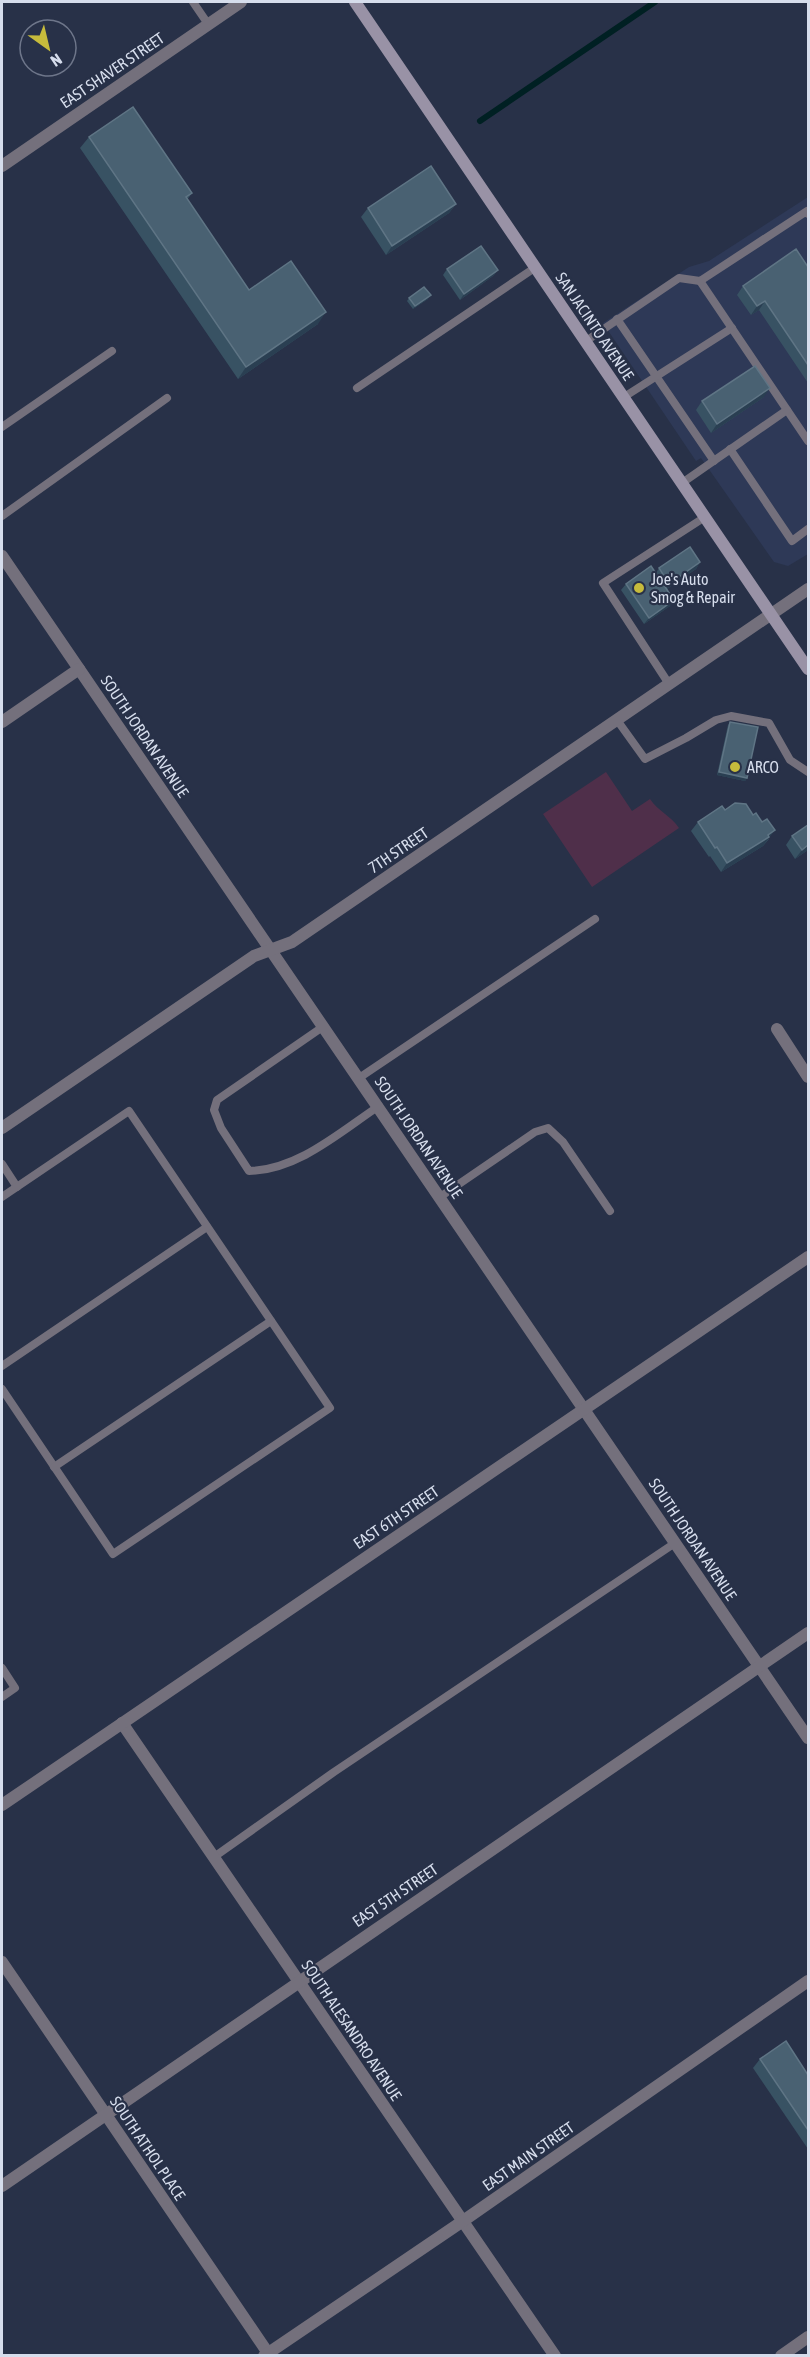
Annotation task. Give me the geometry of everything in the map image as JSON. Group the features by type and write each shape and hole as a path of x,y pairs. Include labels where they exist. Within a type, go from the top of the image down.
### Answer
{"main road":[{"name":"SAN JACINTO AVENUE","path":"355,2 808,669"}],"street":[{"name":"EAST SHAVER STREET","path":"2,166 241,2"},
{"name":"SOUTH JORDAN AVENUE","path":"2,556 808,1738"},
{"name":"7TH STREET","path":"2,1128 254,956 292,942 808,590"},
{"path":"2,722 80,669"},
{"path":"777,1029 808,1077"},
{"name":"EAST 6TH STREET","path":"2,1805 808,1257"},
{"name":"EAST 5TH STREET","path":"2,2186 808,1632"},
{"name":"SOUTH ALESANDRO AVENUE","path":"122,1723 555,2355"},
{"name":"SOUTH ATHOL PLACE","path":"2,1962 266,2354"},
{"name":"EAST MAIN STREET","path":"266,2354 463,2221 808,1982"},
{"path":"781,2355 808,2337"}],"lane":[{"path":"193,2 208,24"},
{"path":"586,340 679,278 700,281 807,211 808,214"},
{"path":"357,388 536,267"},
{"path":"700,281 808,441"},
{"path":"617,320 714,461"},
{"path":"624,397 732,328"},
{"path":"2,427 112,351"},
{"path":"2,516 167,398"},
{"path":"682,483 788,410"},
{"path":"730,449 792,541 808,529"},
{"path":"669,684 603,583 705,517"},
{"path":"617,720 645,759 716,720 731,716 769,723 790,760 808,772"},
{"path":"359,1078 595,920"},
{"path":"324,1026 217,1100 214,1110 221,1128 249,1171 267,1171 298,1159 379,1106"},
{"path":"2,1197 129,1111 330,1408 113,1554 2,1389"},
{"path":"440,1197 535,1132 548,1128 563,1142 610,1211"},
{"path":"2,1164 16,1187"},
{"path":"2,1366 207,1227"},
{"path":"54,1467 271,1320"},
{"path":"214,1857 344,1766 675,1543"},
{"path":"2,1668 15,1688 2,1697"}],"shaded area":[{"path":"808,197 808,554 788,566 774,562 701,458 696,461 603,323 689,267 709,261"},
{"path":"606,772 632,811 650,799 679,828 592,887 543,814"}],"building":[{"path":"133,107 192,193 186,197 249,290 291,261 326,312 246,367 89,137"},
{"path":"431,166 456,204 392,246 368,208"},
{"path":"481,246 498,270 464,294 447,269"},
{"path":"796,249 808,267 808,365 765,301 757,306 743,286"},
{"path":"424,287 431,295 415,306 409,298"},
{"path":"755,366 770,388 717,424 702,401"},
{"path":"690,547 700,562 669,584 659,568"},
{"path":"651,566 674,600 649,618 626,584"},
{"path":"730,722 758,727 747,778 719,772"},
{"path":"735,803 746,804 753,815 756,813 762,822 767,819 775,830 768,835 769,837 727,863 698,822 722,806 725,810"},
{"path":"808,825 808,845 802,850 792,836"},
{"path":"786,2041 808,2075 808,2130 760,2059"}],"waterway":[{"path":"480,121 655,2"}],"place":[{"name":"Joe's Auto Smog & Repair","path":"639,588"},
{"name":"ARCO","path":"735,767"}]}
